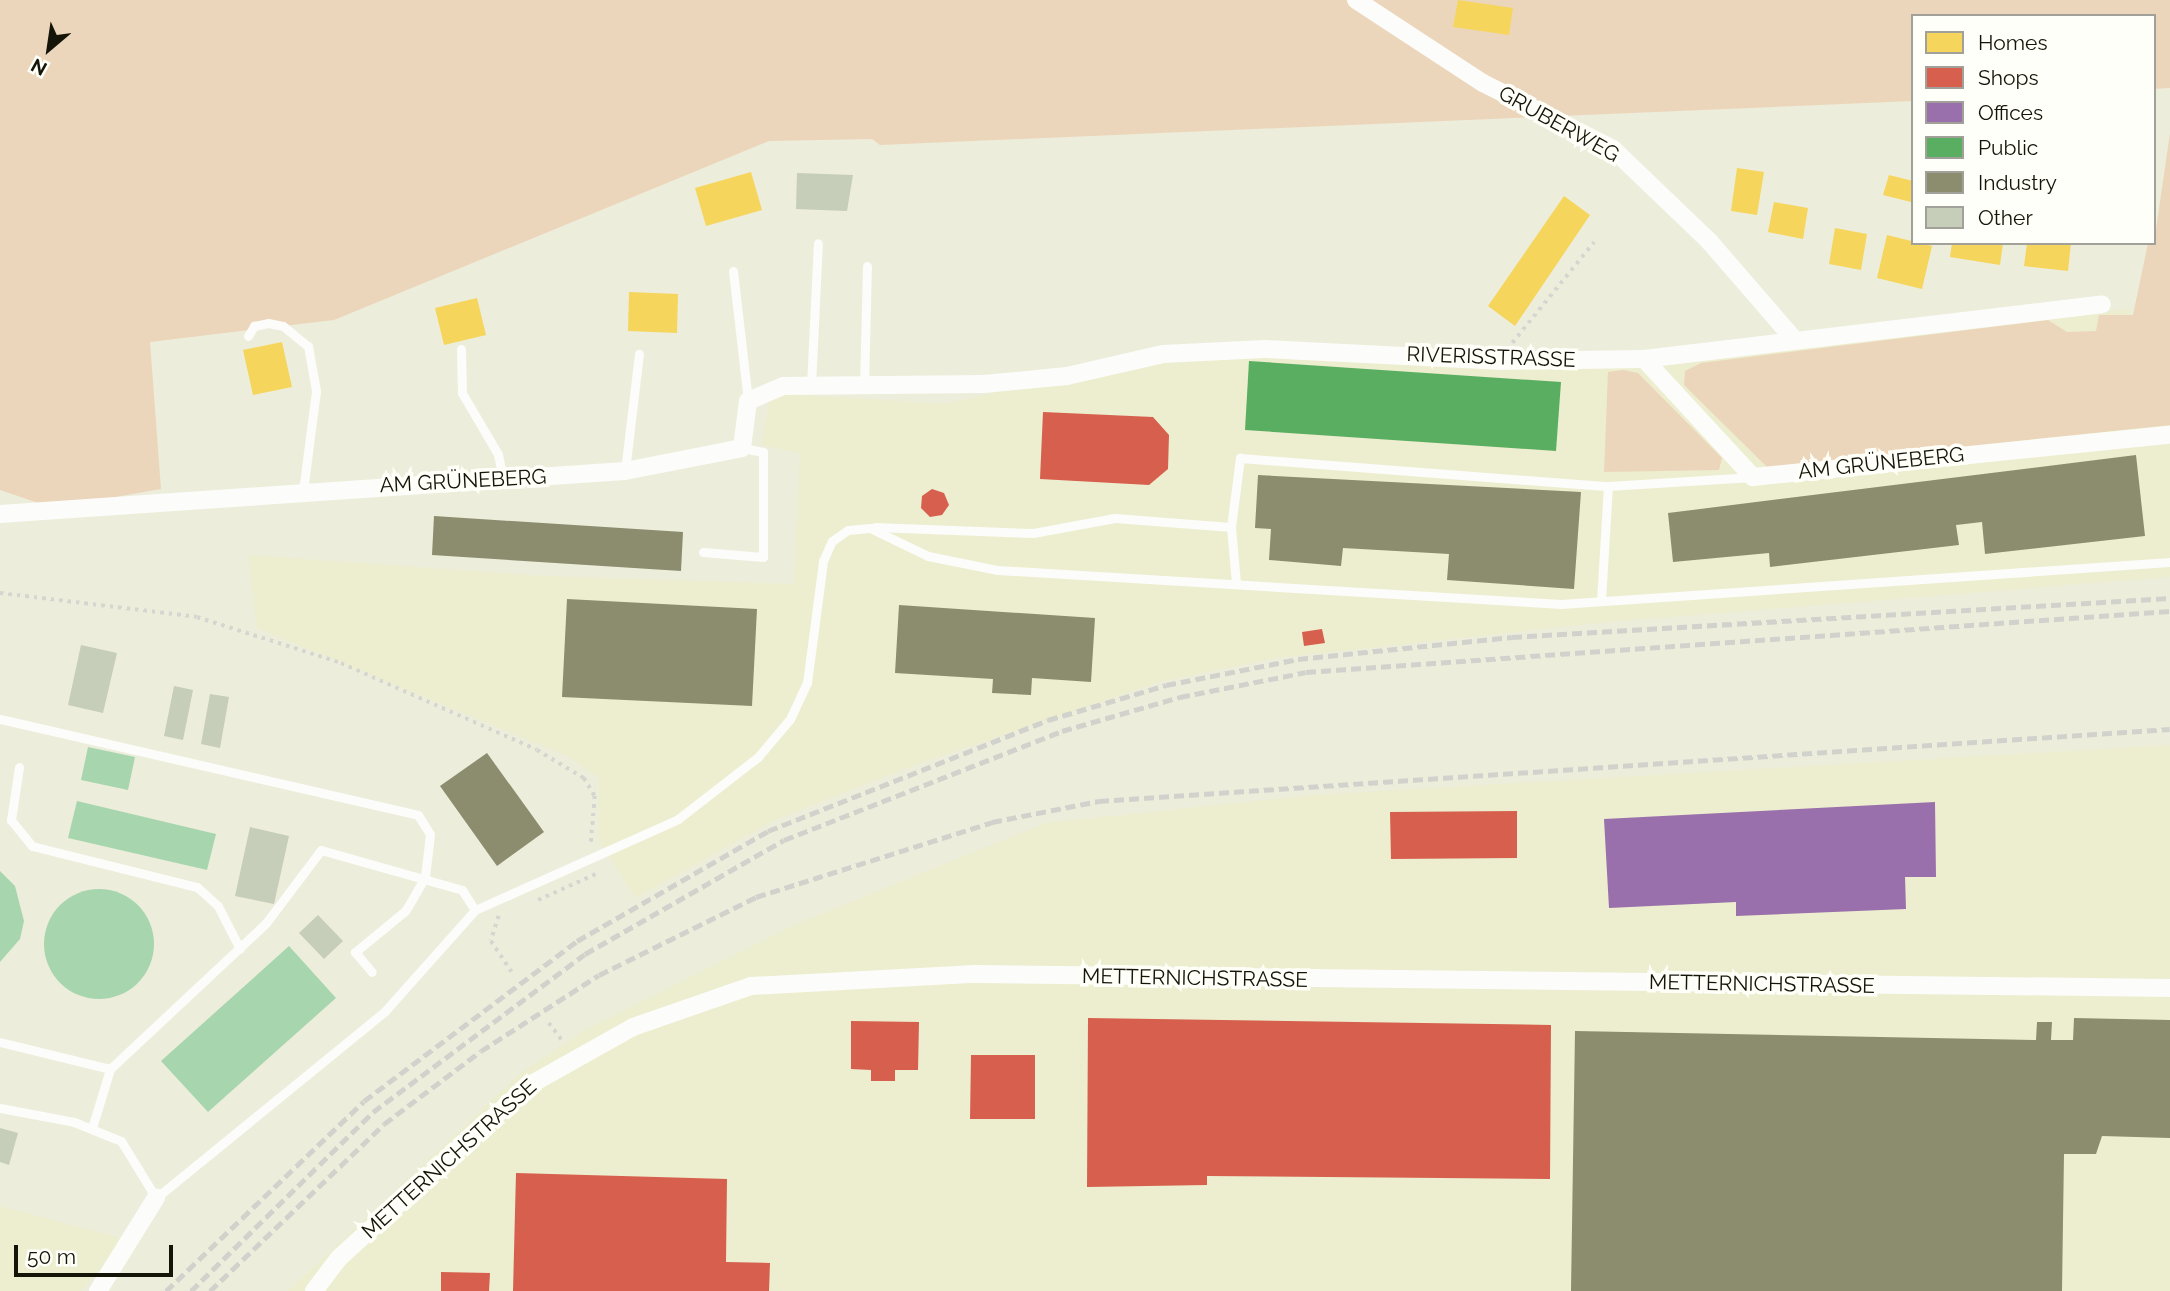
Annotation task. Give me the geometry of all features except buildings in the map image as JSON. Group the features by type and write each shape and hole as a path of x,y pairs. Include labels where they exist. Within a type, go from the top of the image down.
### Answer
{"street":[{"name":"GRUBERWEG","path":"1356,0 1483,83 1613,149 1709,241 1794,339"},
{"name":"RIVERISSTRASSE","path":"872,390 1054,378 1191,352 1265,349 1498,361 1644,359 2102,304"},
{"path":"1644,359 1752,477"},
{"path":"742,448 748,401 784,386 811,385 872,390"},
{"name":"AM GRÜNEBERG","path":"1752,477 2170,435"},
{"name":"AM GRÜNEBERG","path":"0,514 303,491 625,471 742,448"},
{"name":"METTERNICHSTRASSE","path":"318,1286 506,1103 574,1056 720,993 836,977 2170,988"},
{"path":"98,1291 156,1198"}],"lane":[{"path":"811,385 818,243"},
{"path":"867,266 872,390"},
{"path":"733,271 748,401"},
{"path":"248,336 254,326 268,323 283,326 308,346 315,419 303,491"},
{"path":"461,349 462,393 498,454 503,479"},
{"path":"625,471 639,354"},
{"path":"703,552 764,557 763,452 742,448"},
{"path":"1236,583 1231,527 1240,457 1608,486 1752,477"},
{"path":"1601,601 1608,486"},
{"path":"0,1108 92,1128 121,1141 156,1198 385,1012 475,910 597,856 704,803 776,738 814,661 827,549 848,530 870,527 1033,533 1115,518 1231,527"},
{"path":"870,527 959,565 1236,583 1601,601 2170,562"},
{"path":"0,719 404,807 430,834 425,877 405,911 355,952 372,972"},
{"path":"19,767 12,820 32,846 197,887 218,906 240,948"},
{"path":"92,1128 110,1069 240,948 321,850 425,877 462,890 475,910"},
{"path":"0,1042 110,1069"}],"path":[{"path":"1498,361 1594,242"},
{"path":"0,593 197,617 341,663 537,750 584,778 595,796 590,841 604,870 530,903"},
{"path":"505,913 493,923 491,941 512,972"},
{"path":"549,1023 574,1056"}],"shaded area":[{"path":"0,0 2170,0 2170,88 2156,89 2156,14 1911,14 1911,101 880,145 872,139 769,141 334,320 150,342 161,489 53,508 0,490"},
{"path":"2170,133 2170,425 1767,467 1684,385 1685,371 1701,363 2048,320 2067,332 2096,331 2099,315 2133,315 2148,245 2156,245"},
{"path":"2130,309 2130,331 2170,336 2170,577 1608,622 1276,658 1159,682 915,765 775,820 635,898 598,838 599,778 567,756 257,628 248,555 544,576 794,584 800,453 761,445 771,393 944,404 1134,362 1273,354 1655,361"},
{"path":"1623,370 1638,373 1722,458 1719,470 1604,472 1608,372"},
{"path":"2170,745 2170,1291 288,1291 522,1072 587,1029 794,925 1046,823 1313,795"},
{"path":"88,747 135,757 128,790 81,780"},
{"path":"77,801 216,834 207,870 68,838"},
{"path":"0,871 15,886 24,921 20,939 0,962"},
{"path":"99,889 120,893 138,905 150,923 154,944 150,965 138,983 120,995 99,999 78,995 60,983 48,965 44,944 48,923 60,905 78,893"},
{"path":"289,946 336,998 208,1112 161,1061"},
{"path":"0,1206 124,1239 81,1291 0,1291"}],"railway":[{"path":"166,1291 364,1101 577,941 768,831 1048,720 1166,685 1298,659 1512,637 2170,598"},
{"path":"191,1291 373,1112 585,954 784,840 1062,731 1180,697 1306,672 2170,611"},
{"path":"210,1291 384,1124 481,1051 599,975 756,897 992,822 1099,801 2170,729"}]}
